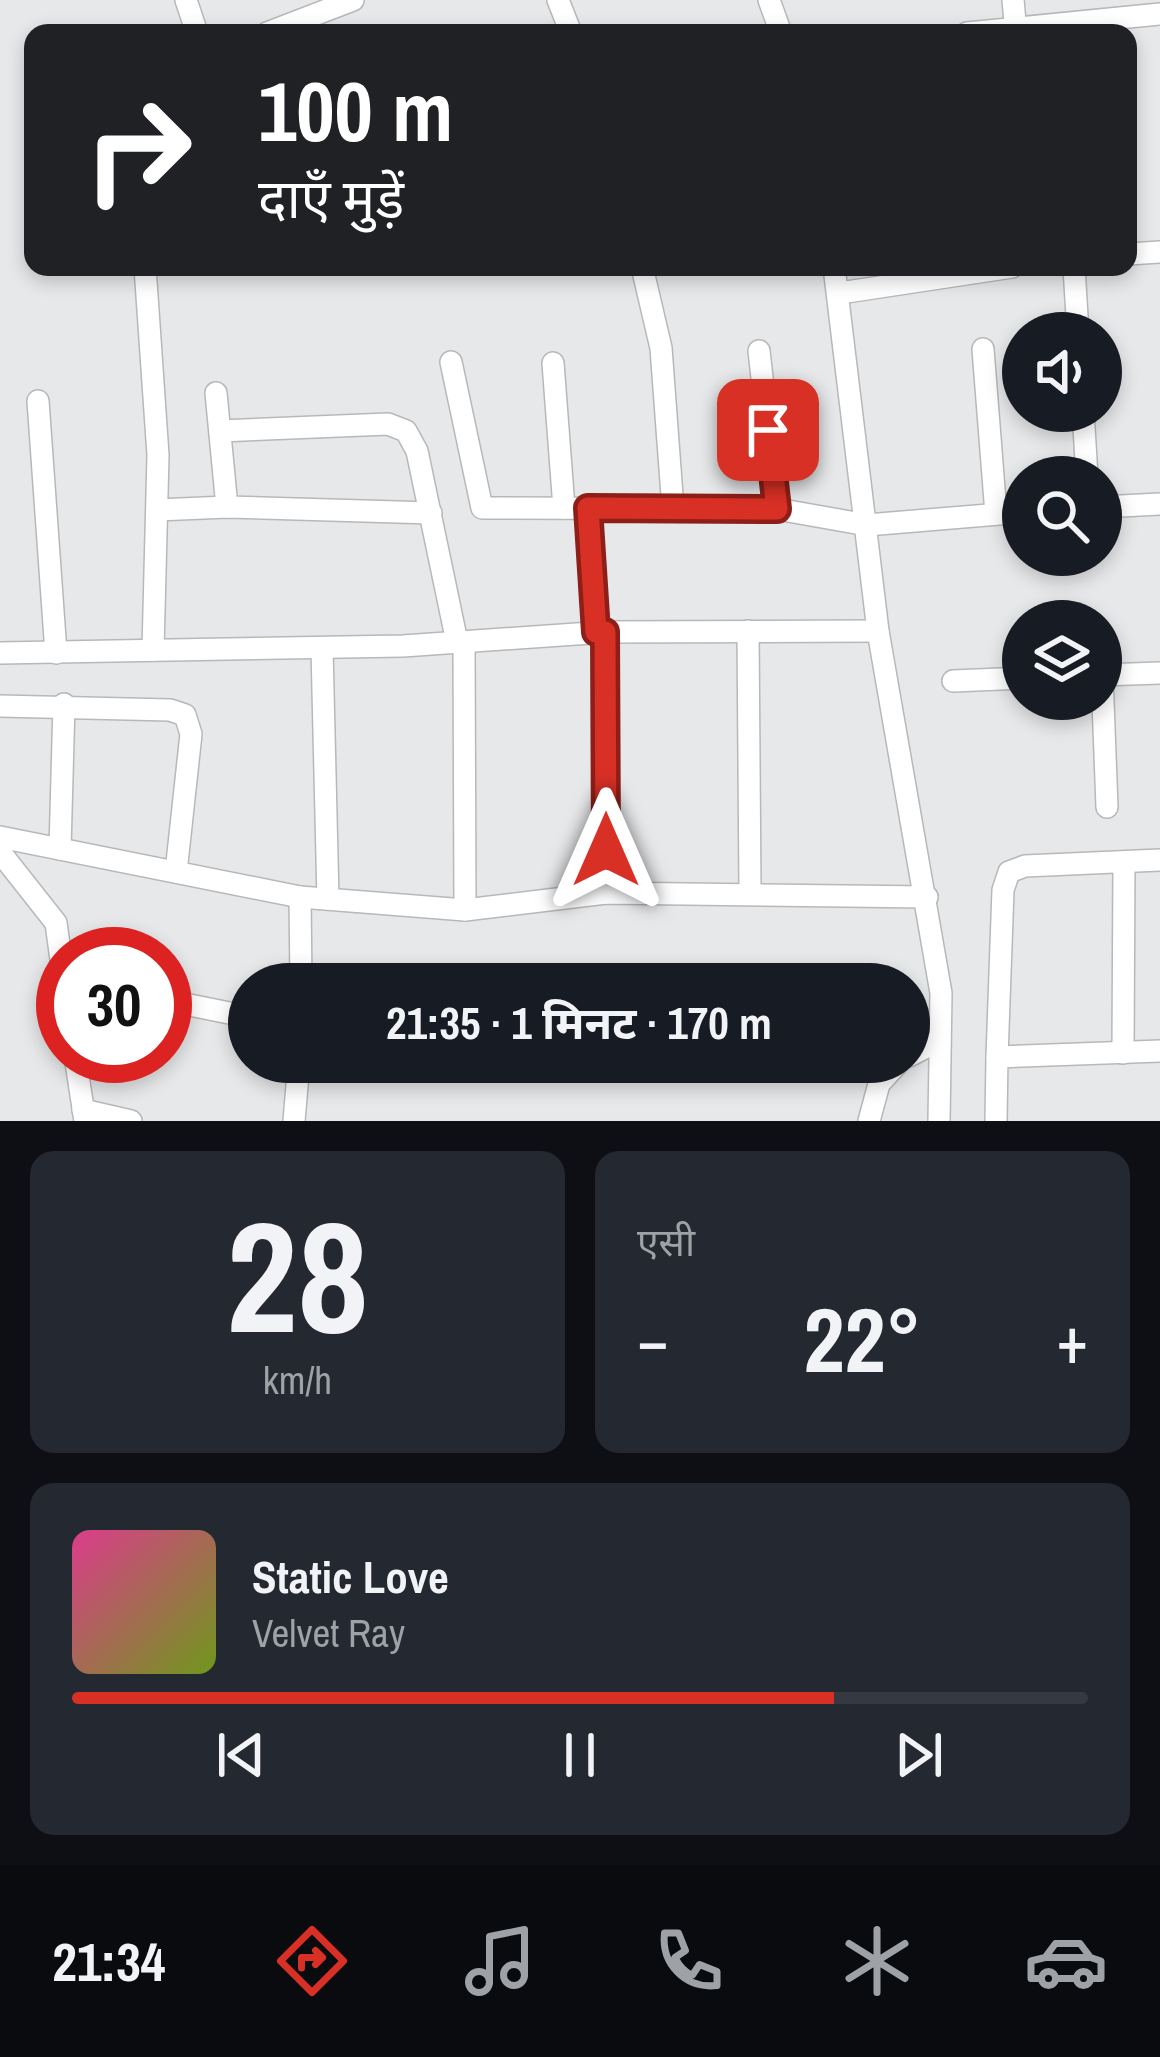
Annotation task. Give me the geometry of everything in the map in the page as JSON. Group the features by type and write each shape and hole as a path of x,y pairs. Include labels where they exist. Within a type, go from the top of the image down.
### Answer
{"street":[{"path":"290,24 352,0"},
{"path":"1070,24 1160,14"},
{"path":"146,276 158,454 153,650"},
{"path":"644,276 661,348 673,508"},
{"path":"836,276 878,631 941,993 939,1121"},
{"path":"840,293 917,276"},
{"path":"1075,276 1077,312"},
{"path":"983,349 996,514"},
{"path":"759,351 777,509"},
{"path":"451,362 482,508 777,509 867,525 1002,514"},
{"path":"553,363 564,508"},
{"path":"216,393 227,507"},
{"path":"38,401 56,653"},
{"path":"220,431 398,427 417,451 460,642 465,910"},
{"path":"1122,505 1160,504"},
{"path":"588,508 600,632 606,893"},
{"path":"158,509 431,513"},
{"path":"748,631 751,891"},
{"path":"0,653 322,649 600,632 878,631"},
{"path":"322,649 328,899"},
{"path":"1122,674 1160,673"},
{"path":"953,681 1002,679"},
{"path":"60,849 64,704"},
{"path":"0,706 170,710 190,722 176,872"},
{"path":"1104,720 1107,807"},
{"path":"0,837 299,897 465,910 606,893 751,891 927,897"},
{"path":"0,851 57,927"},
{"path":"996,1121 1003,890 1009,872 1025,866 1160,860"},
{"path":"1123,1052 1124,862"},
{"path":"299,897 301,963"},
{"path":"192,1005 228,1012"},
{"path":"930,1045 940,1040"},
{"path":"997,1057 1160,1051"},
{"path":"79,1083 84,1116 131,1121"},
{"path":"294,1121 297,1083"},
{"path":"869,1121 880,1083"}],"route":[{"path":"606,850 605,632 596,632 588,508 777,509 768,430"}]}
